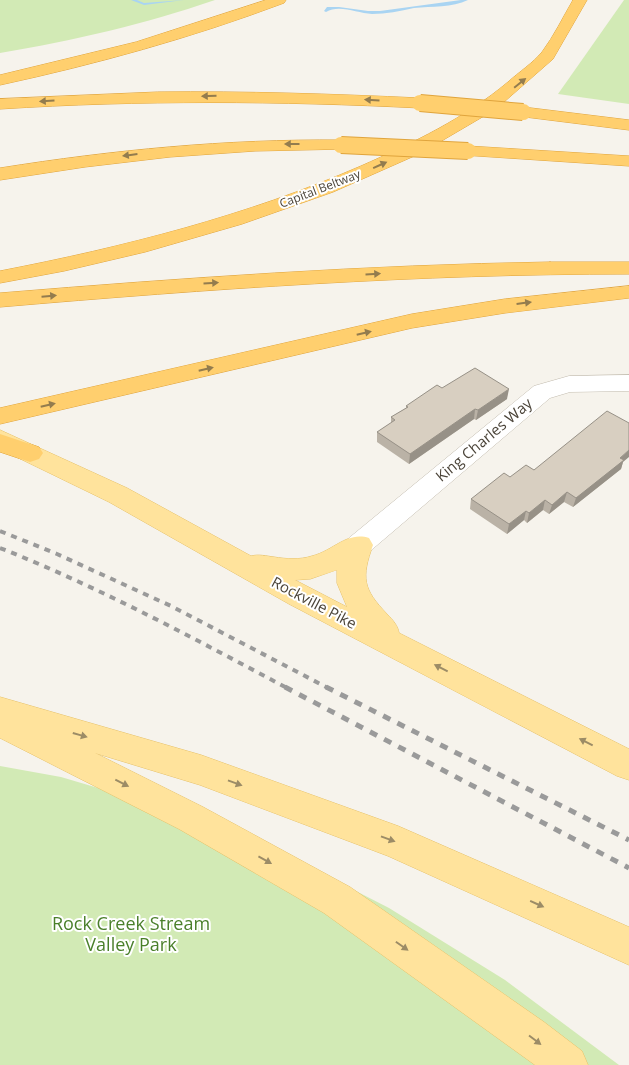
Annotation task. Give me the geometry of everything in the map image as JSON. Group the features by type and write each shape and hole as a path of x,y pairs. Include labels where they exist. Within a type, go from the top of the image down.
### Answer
{"highway":[{"path":"0,67 50,59 157,32 254,0"},
{"path":"0,80 110,55 180,35 279,0"},
{"name":"Capital Beltway","path":"0,277 38,271 134,248 246,216 319,191 407,153 458,126 498,100 528,76 552,52 568,30 580,0"},
{"path":"0,104 233,95 312,97 420,103 524,112 629,125"},
{"path":"0,174 147,153 269,145 341,145 629,161"},
{"path":"0,260 112,241 204,221 319,191"},
{"path":"0,300 171,286 416,272 629,268"},
{"path":"0,416 412,321 504,306 629,292"},
{"path":"0,443 30,452"}],"main road":[{"name":"Rockville Pike","path":"0,439 118,495 299,596 629,765"},
{"path":"229,557 278,570 304,570 328,563 359,545"},
{"path":"359,545 351,564 350,587 352,593 359,605 400,647"},
{"path":"0,711 201,770 398,843 629,946"},
{"path":"0,722 191,818 337,900 530,1036 568,1065"}],"street":[{"name":"King Charles Way","path":"359,545 542,392 569,384 629,383"}],"green space":[{"path":"0,0 215,0 109,31 0,53"},
{"path":"624,0 629,0 629,104 558,94"},
{"name":"Rock Creek Stream Valley Park","path":"0,766 61,777 169,809 278,851 389,908 505,980 619,1065 0,1065"}],"building":[{"path":"475,368 509,389 478,410 475,409 410,454 377,432 395,420 391,417 437,385 442,388"},
{"path":"607,411 629,423 629,450 620,458 624,460 576,498 567,492 552,505 545,500 529,513 526,511 509,524 471,499 504,473 510,477 526,465 534,470"}],"waterway":[{"path":"133,0 144,4 182,0"},
{"path":"326,11 329,8 334,8 386,12 466,0"}],"railway":[{"path":"0,531 57,554 171,606 328,688"},
{"path":"0,548 110,596 287,688"},
{"path":"285,687 629,868"},
{"path":"326,687 629,840"}]}
